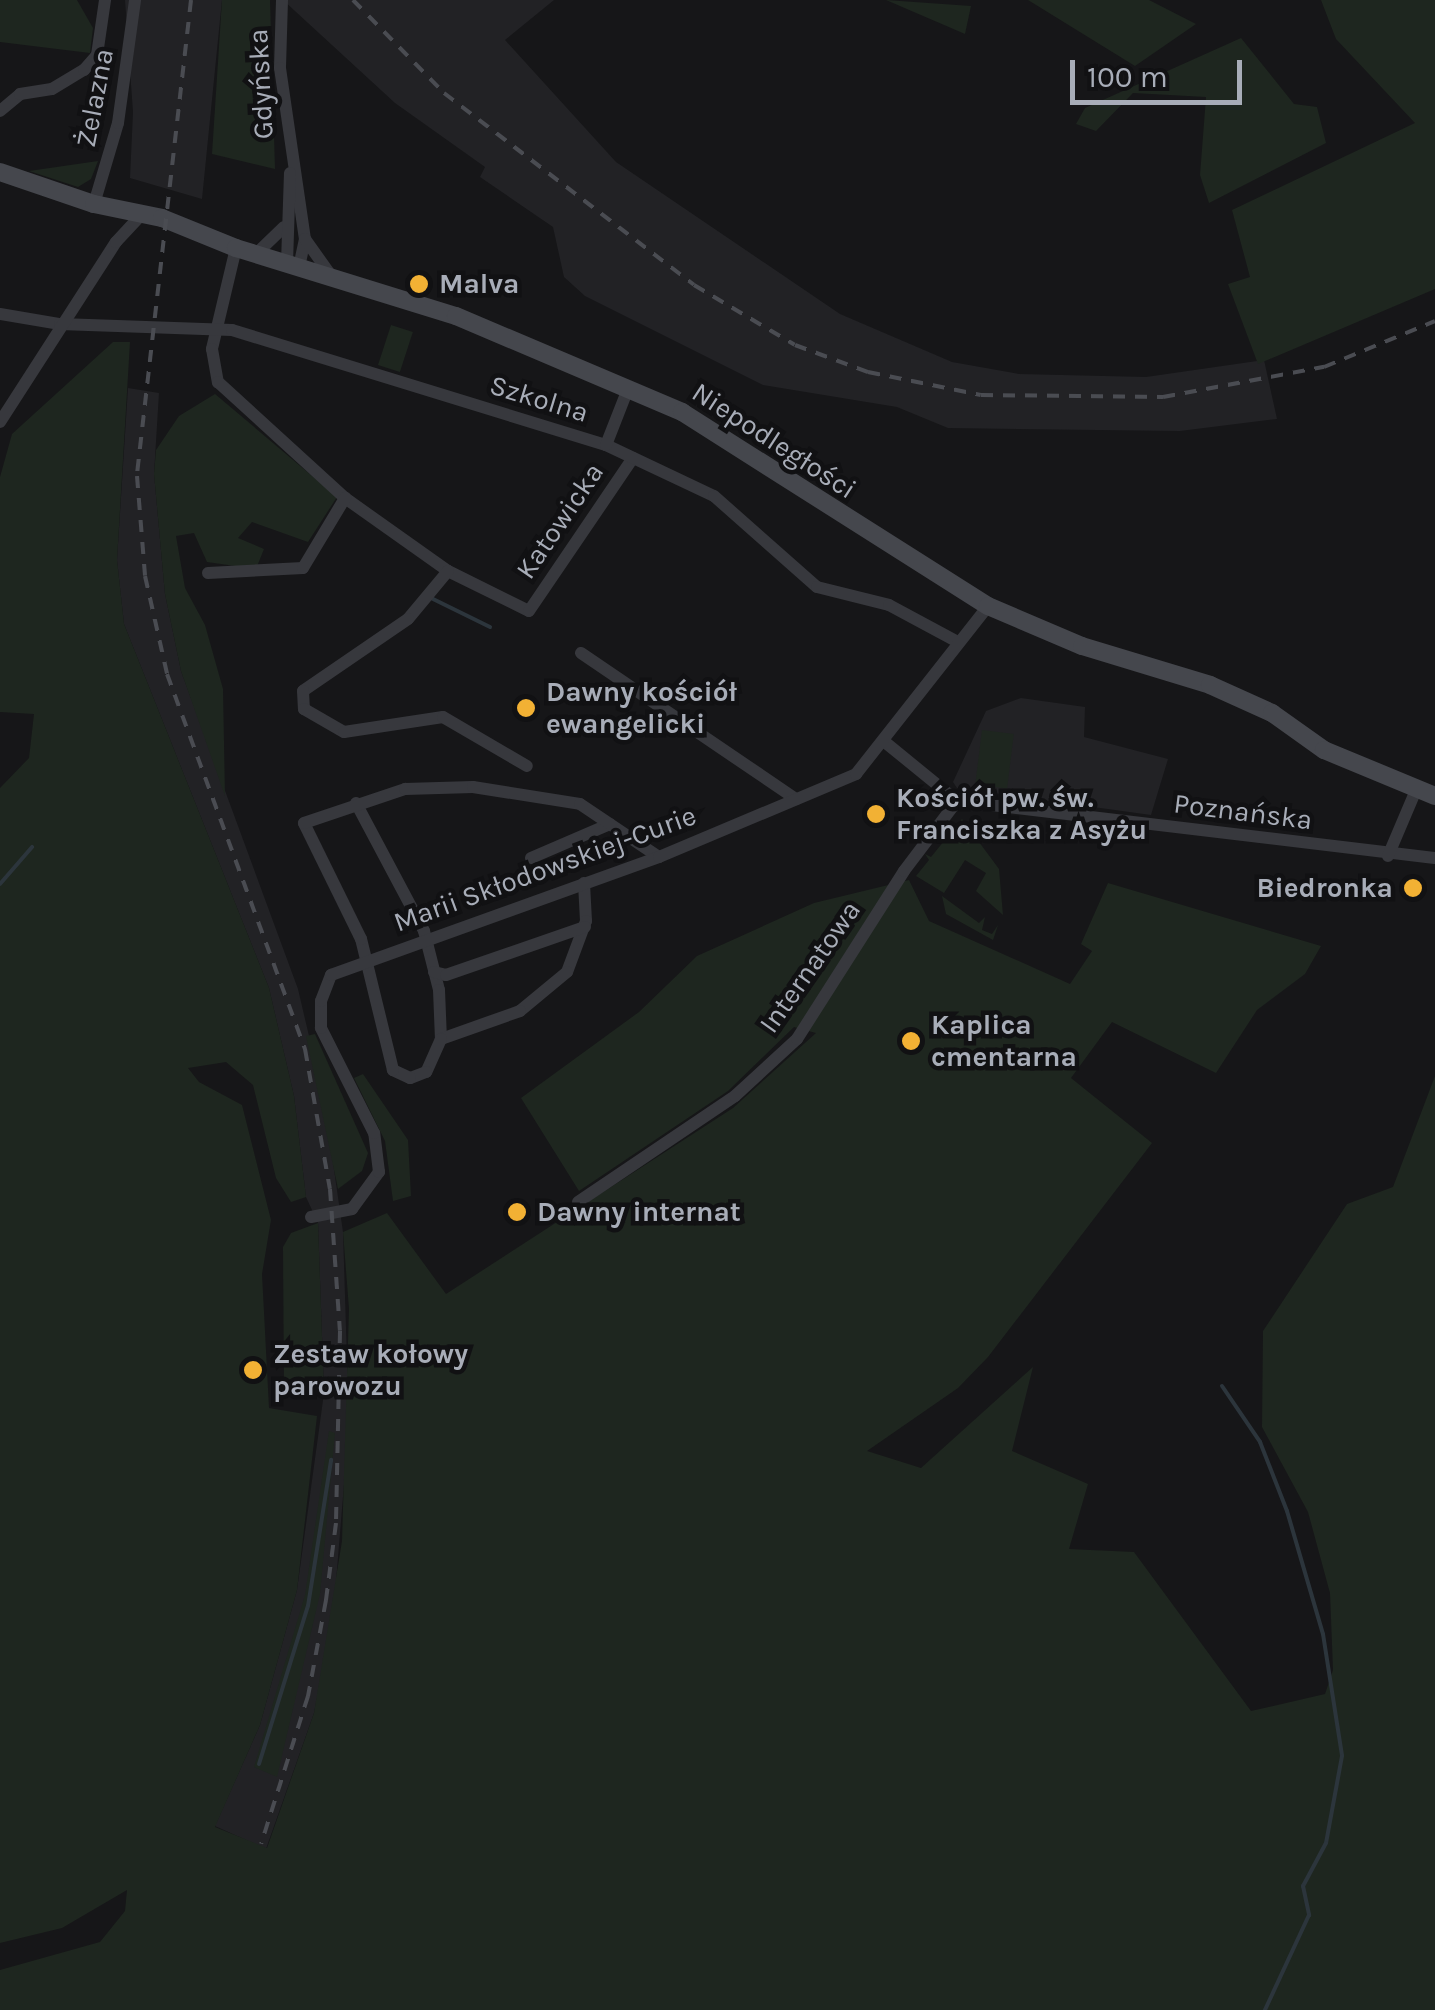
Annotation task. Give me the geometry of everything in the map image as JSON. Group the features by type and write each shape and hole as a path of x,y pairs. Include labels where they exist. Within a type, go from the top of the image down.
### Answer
{"main road":[{"name":"Niepodległości","path":"0,172 456,316 628,389 707,426 816,502 988,606 1082,646 1210,685 1272,713 1324,750 1435,796"}],"street":[{"path":"0,111 20,94 66,83 97,56 105,0"},
{"name":"Żelazna","path":"94,204 118,123 135,0"},
{"name":"Gdyńska","path":"282,0 280,68 305,239 332,277"},
{"name":"Gdyńska","path":"292,166 285,225 293,265"},
{"path":"0,422 60,324 141,215"},
{"path":"256,254 271,246 285,225"},
{"name":"Gdyńska","path":"293,265 305,239"},
{"path":"236,248 215,327 218,382 346,498 448,571 408,619 312,682 301,696 304,708 344,732 443,716 527,766"},
{"name":"Szkolna","path":"0,314 60,324 215,327 606,445 714,496 817,587 889,605 956,641"},
{"path":"606,445 628,389"},
{"name":"Katowicka","path":"448,571 528,611 633,458"},
{"path":"208,573 303,568 346,498"},
{"name":"Marii Skłodowskiej-Curie","path":"311,1217 359,1205 379,1172 374,1133 320,1015 332,975 659,857 856,774 886,743 956,641 988,606"},
{"path":"582,653 796,800"},
{"path":"886,743 958,801"},
{"path":"356,803 426,939 434,972 441,1038 420,1077 396,1074 368,959 304,822 356,803 422,786 461,786 580,804 659,857"},
{"path":"1388,856 1416,790"},
{"name":"Poznańska","path":"958,801 1388,856 1435,858"},
{"name":"Internatowa","path":"578,1202 735,1096 797,1039 904,871 958,801"},
{"path":"531,858 610,824"},
{"path":"441,1038 500,1021 546,992 567,972 585,927 584,883"},
{"path":"434,972 446,975 585,927"}],"shaded area":[{"path":"0,0 77,0 93,28 90,53 0,42"},
{"path":"125,0 222,0 202,199 130,178 133,112"},
{"path":"222,0 270,0 275,169 212,154"},
{"path":"283,0 554,0 505,40 616,162 840,314 952,362 1019,374 1146,377 1264,360 1277,419 1180,431 948,428 897,407 763,385 585,296 564,277 553,227 480,177 485,167 395,103"},
{"path":"886,0 971,6 965,34"},
{"path":"1028,0 1149,0 1196,24 1135,66"},
{"path":"1321,0 1435,0 1435,289 1258,364 1228,284 1250,277 1232,210 1415,123 1336,39"},
{"path":"1241,38 1294,104 1317,107 1326,143 1209,203 1200,175 1206,97 1133,93 1096,131 1076,124 1085,108"},
{"path":"98,161 91,179 78,187 29,171"},
{"path":"391,325 413,332 400,372 378,365"},
{"path":"113,342 130,342 117,560 124,624 269,988 294,1096 306,1197 291,1202 276,1178 253,1085 226,1062 188,1068 199,1082 242,1105 271,1220 262,1274 269,1408 317,1416 297,1590 260,1725 215,1827 267,1848 314,1713 342,1541 349,1309 343,1232 387,1213 446,1294 733,1108 816,1033 794,1027 728,1091 579,1191 521,1098 639,1012 697,956 814,903 909,880 929,921 1070,984 1092,951 1081,944 1108,883 1321,946 1305,974 1257,1010 1216,1073 1112,1022 1071,1078 1152,1143 988,1357 958,1388 867,1451 921,1468 1033,1367 1012,1451 1088,1484 1069,1549 1134,1552 1251,1711 1325,1694 1333,1670 1330,1593 1308,1512 1262,1427 1263,1331 1347,1204 1393,1187 1435,1076 1435,2010 0,2010 0,1970 100,1942 125,1911 127,1890 62,1928 0,1943 0,788 29,758 34,714 0,712 0,477 12,434"},
{"path":"128,388 159,393 154,474 165,594 181,671 298,989 324,1100 343,1232 349,1424 333,1618 314,1713 266,1849 215,1826 260,1725 297,1590 324,1393 318,1223 306,1197 294,1096 269,988 124,624 117,560"},
{"path":"215,394 337,497 308,542 252,522 238,538 264,549 256,569 207,562 194,533 176,536 185,588 205,625 223,689 225,796 181,671 165,594 154,474 156,450 179,416"},
{"path":"1021,698 1085,707 1084,737 1168,759 1151,815 957,788 953,782 986,711"},
{"path":"982,730 1014,734 1007,788 975,785"},
{"path":"962,819 999,869 1003,915 976,891 986,873 965,860 944,893 916,876 929,860 925,854 931,857"},
{"path":"942,896 979,923 985,917 982,930 992,934 998,925 993,940 946,914"},
{"path":"315,1034 368,1153 362,1171 338,1189 306,1036"},
{"path":"363,1074 408,1140 411,1196 393,1201 385,1141 354,1078"},
{"path":"318,1223 324,1393 284,1392 283,1247 291,1233"},
{"path":"329,1431 335,1433 320,1594 277,1777 254,1767 305,1595"}],"waterway":[{"path":"429,597 490,627"},
{"path":"0,884 32,847"},
{"path":"1222,1386 1260,1442 1287,1511 1323,1634 1342,1756 1326,1843 1303,1886 1309,1915 1265,2010"},
{"path":"259,1764 308,1606 331,1460"}],"railway":[{"path":"191,0 137,476 145,576 167,674 305,1049 330,1189 340,1331 336,1523 326,1600 308,1696 261,1844"},
{"path":"353,0 444,93 694,285 795,345 868,372 981,395 1163,397 1324,367 1435,321"}],"place":[{"name":"Malva","path":"419,284"},
{"name":"Dawny kościół ewangelicki","path":"526,708"},
{"name":"Kościół pw. św. Franciszka z Asyżu","path":"876,814"},
{"name":"Biedronka","path":"1413,888"},
{"name":"Kaplica cmentarna","path":"911,1041"},
{"name":"Dawny internat","path":"517,1212"},
{"name":"Zestaw kołowy parowozu","path":"253,1370"}]}
